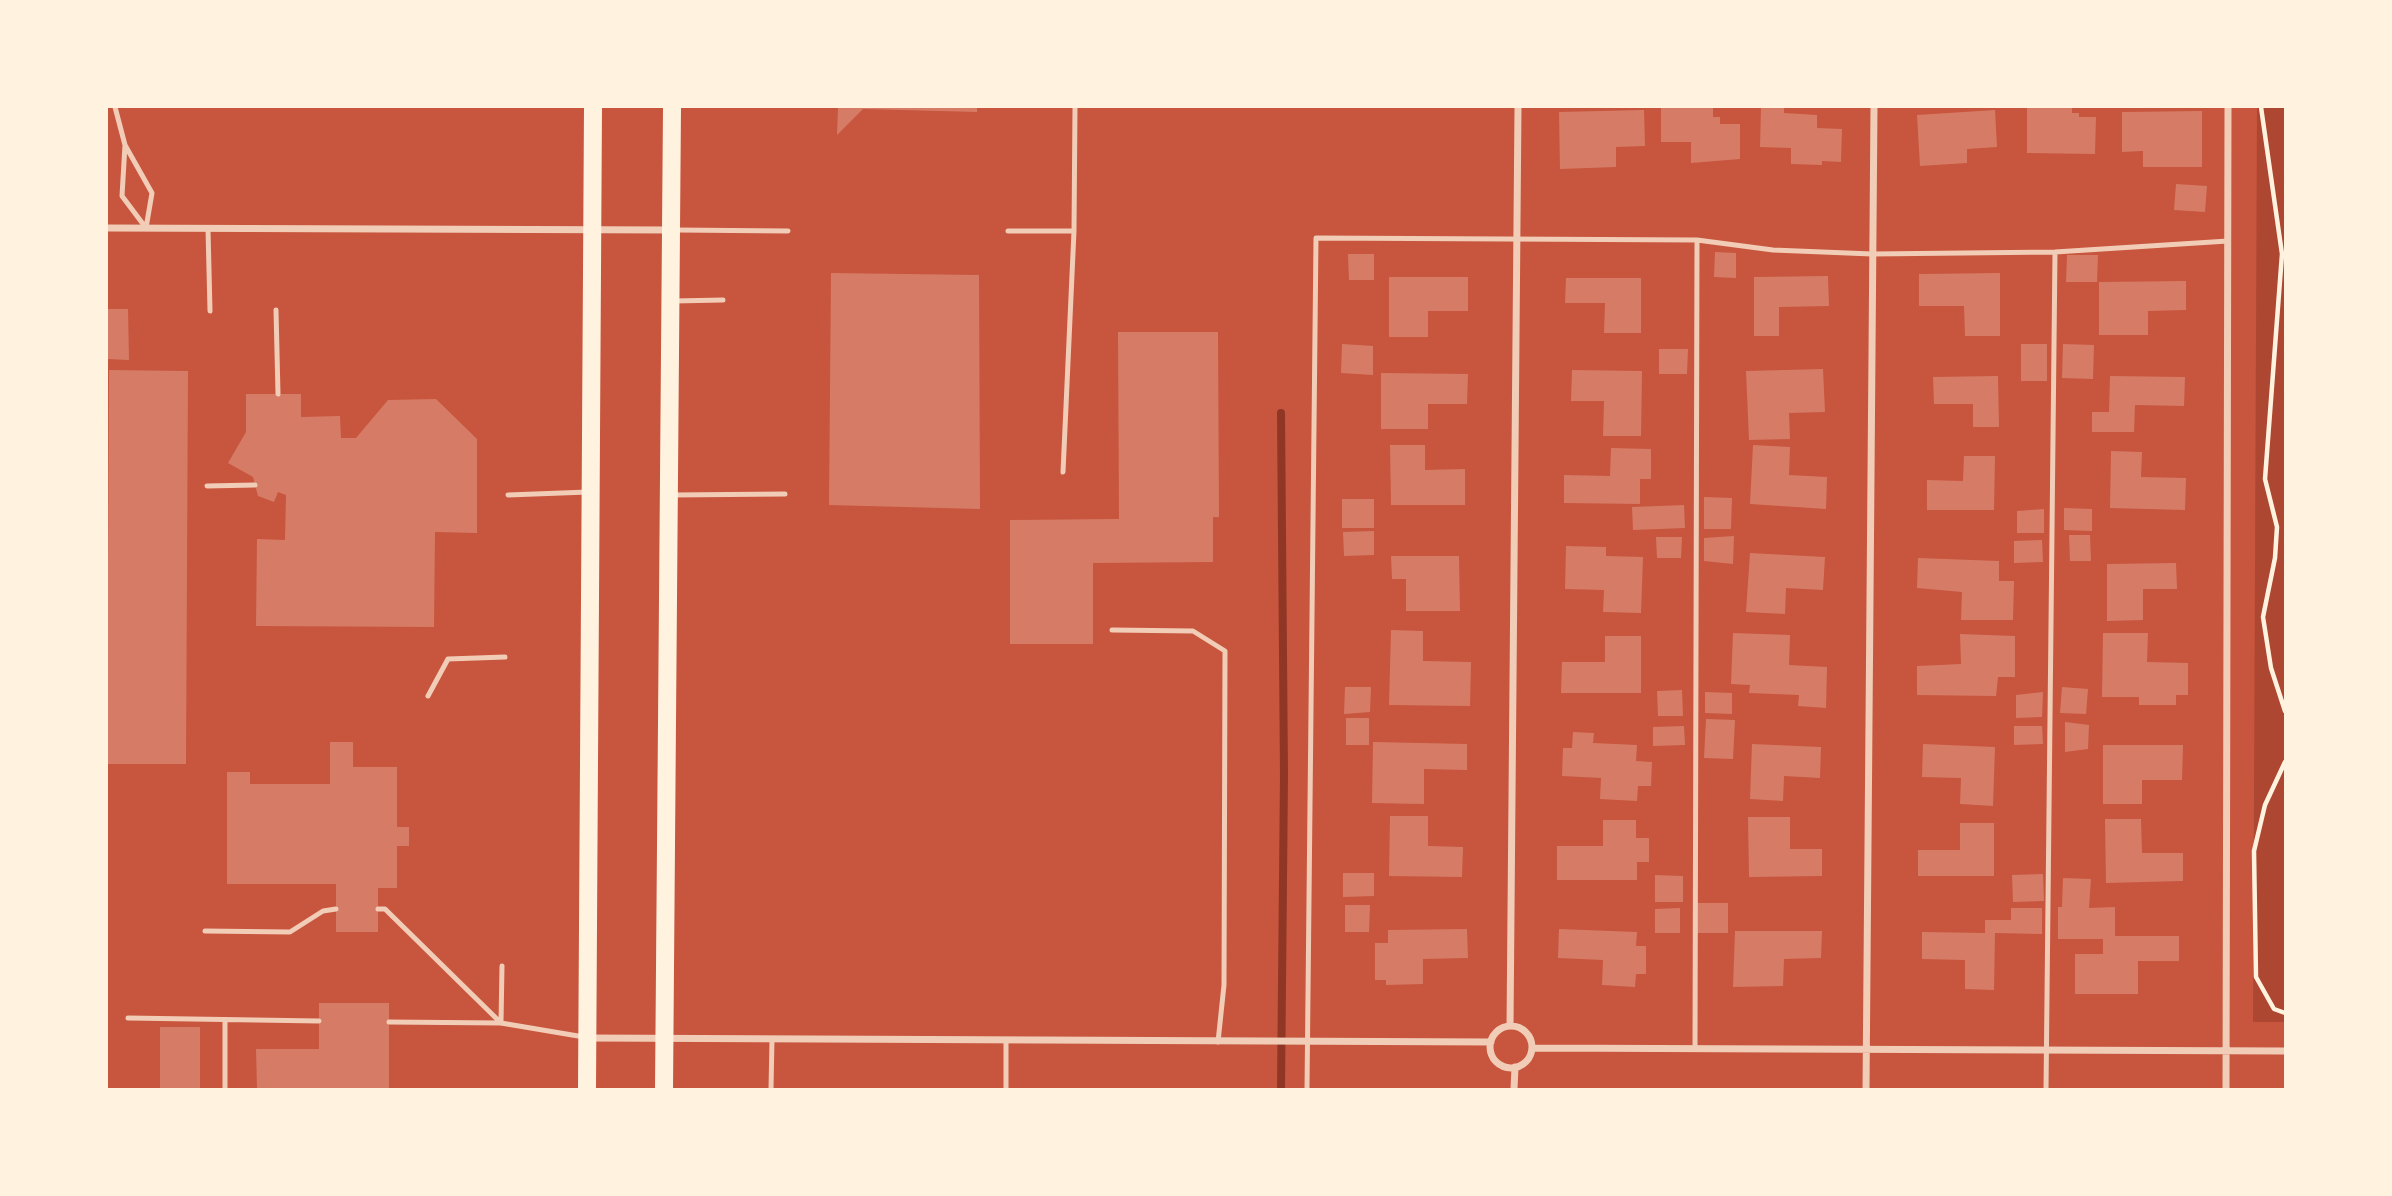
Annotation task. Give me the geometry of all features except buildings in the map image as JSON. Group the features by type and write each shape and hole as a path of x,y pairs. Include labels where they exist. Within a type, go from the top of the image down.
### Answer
{"main road":[{"path":"587,1089 593,107"},
{"path":"664,1089 672,107"}],"street":[{"path":"1510,1026 1518,107"},
{"path":"1866,1089 1874,107"},
{"path":"2226,1089 2228,107"},
{"path":"107,228 673,230"},
{"path":"1510,1026 1523,1030 1532,1048 1527,1060 1515,1067 1502,1066 1496,1061 1491,1042 1498,1031 1510,1026"},
{"path":"587,1038 1491,1042"},
{"path":"1532,1048 1695,1046 2285,1051"},
{"path":"1514,1089 1515,1067"}],"lane":[{"path":"115,107 125,145 152,194 146,228"},
{"path":"1063,472 1074,231 1075,107"},
{"path":"125,145 122,196 146,228"},
{"path":"208,229 210,311"},
{"path":"673,230 788,231"},
{"path":"1008,231 1074,231"},
{"path":"1307,1089 1316,238 1697,240 1773,250 1872,254 2055,252 2228,241"},
{"path":"1695,1046 1697,240"},
{"path":"2046,1089 2055,252"},
{"path":"672,301 723,300"},
{"path":"276,310 278,394"},
{"path":"207,486 255,485"},
{"path":"508,495 591,492"},
{"path":"670,495 785,494"},
{"path":"1111,630 1194,631 1225,650 1224,985 1218,1042"},
{"path":"428,696 448,659 505,657"},
{"path":"205,931 290,932 323,911 336,909"},
{"path":"378,909 385,909 500,1023"},
{"path":"500,1023 502,966"},
{"path":"128,1018 319,1021"},
{"path":"225,1020 225,1089"},
{"path":"389,1022 500,1023 587,1038"},
{"path":"771,1089 772,1039"},
{"path":"1006,1040 1006,1089"}],"path":[{"path":"2261,107 2282,254 2266,479 2277,527 2263,617 2271,668 2285,711"},
{"path":"2285,762 2265,805 2254,851 2256,977 2274,1009 2285,1013"}],"shaded area":[{"path":"2257,107 2285,107 2285,1022 2253,1022"}],"waterway":[{"path":"1281,413 1284,775 1281,1089"}]}
